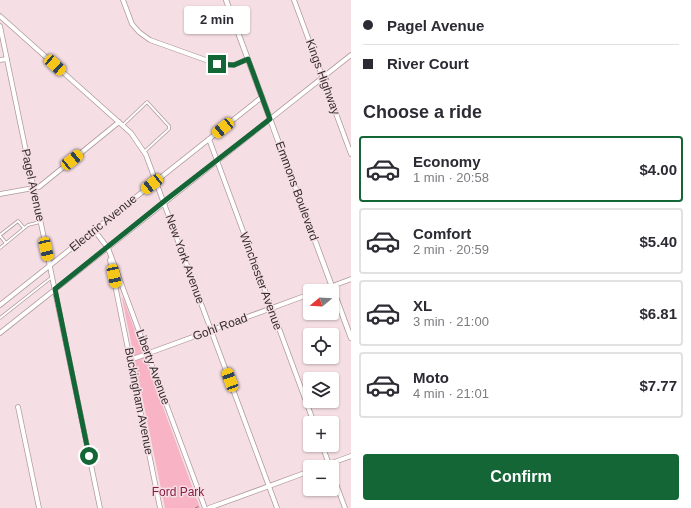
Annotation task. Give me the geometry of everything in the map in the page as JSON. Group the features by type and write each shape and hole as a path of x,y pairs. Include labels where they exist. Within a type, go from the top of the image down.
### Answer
{"street":[{"path":"123,0 130,21 136,29 150,40 217,64 234,65 248,59"},
{"name":"Emmons Boulevard","path":"226,0 331,284"},
{"name":"Kings Highway","path":"294,0 351,154"},
{"name":"New York Avenue","path":"0,16 121,124 136,140 144,152 156,180 277,508"},
{"name":"Pagel Avenue","path":"0,26 100,508"},
{"name":"Electric Avenue","path":"0,333 351,55"},
{"path":"0,60 7,59"},
{"name":"Electric Avenue","path":"0,305 262,97"},
{"path":"0,194 39,187 121,124"},
{"name":"Winchester Avenue","path":"209,139 311,416"},
{"name":"Liberty Avenue","path":"94,230 108,248 205,508"},
{"name":"Buckingham Avenue","path":"108,248 160,508"},
{"path":"337,284 351,279"},
{"name":"Gohl Road","path":"130,360 303,297"},
{"name":"Emmons Boulevard","path":"339,305 351,338"},
{"path":"18,407 39,508"},
{"path":"339,461 351,456"},
{"path":"208,508 303,474"},
{"path":"339,492 345,508"}],"lane":[{"path":"121,124 147,102 169,126 169,129 144,152"},
{"path":"6,243 0,236 18,221 24,228"},
{"path":"0,248 28,224 40,222"},
{"path":"0,318 52,277"}],"green space":[{"name":"Ford Park","path":"123,298 200,508 165,508"}],"route":[{"path":"89,456 55,289 270,119 248,59 234,65 226,66 217,64"}]}
